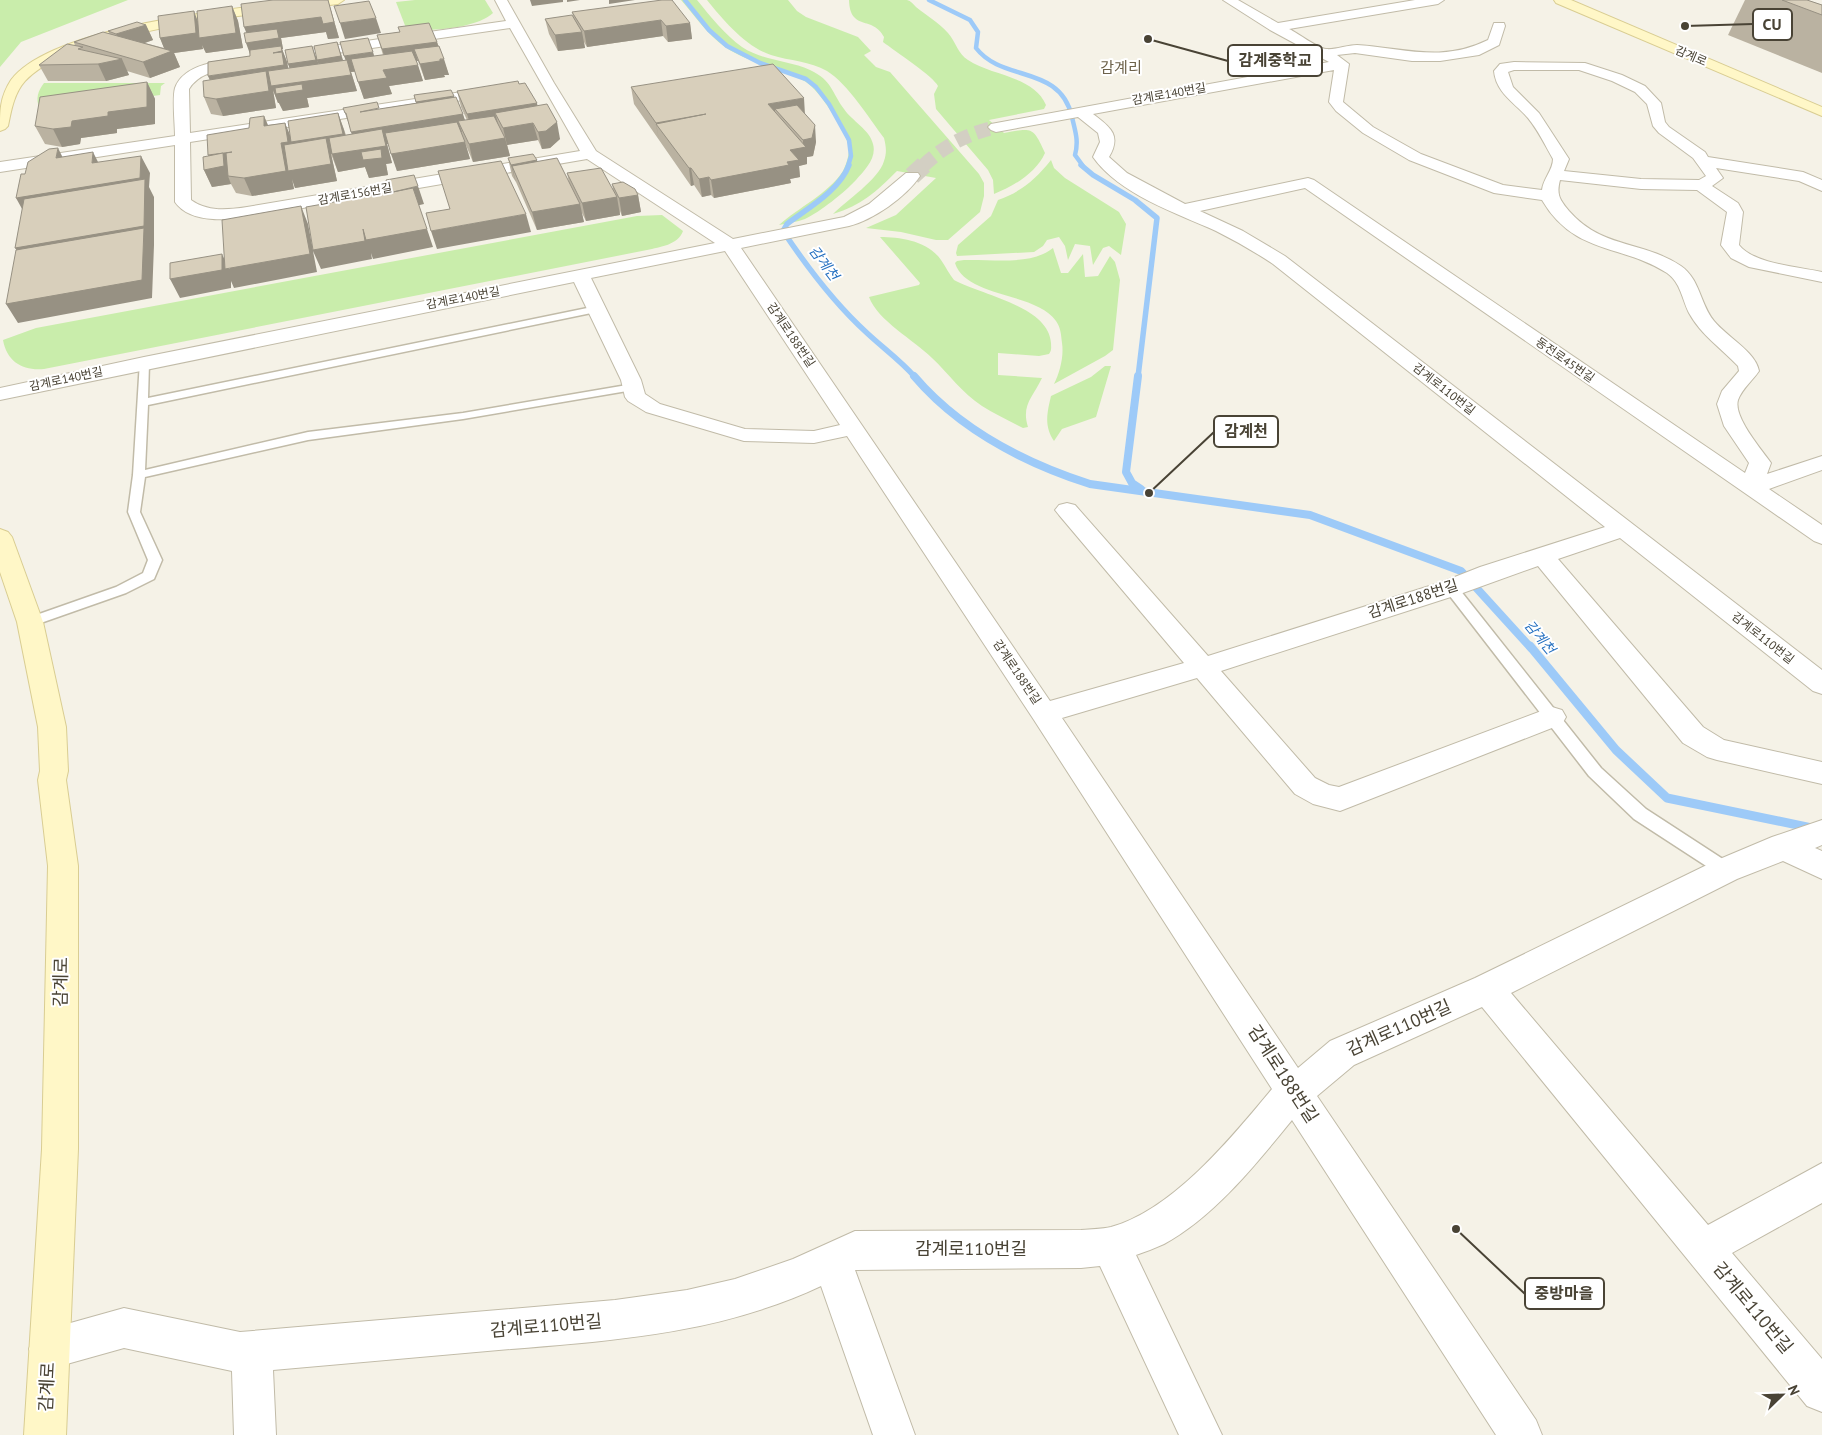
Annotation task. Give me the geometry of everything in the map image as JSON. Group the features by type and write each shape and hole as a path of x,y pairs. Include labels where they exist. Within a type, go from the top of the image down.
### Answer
{"main road":[{"path":"0,126 9,94 22,76 45,60 68,50 125,32 166,23 338,0"},
{"name":"감계로","path":"1560,0 1822,112"},
{"name":"감계로","path":"0,537 30,622 52,727 54,772 52,780 63,866 60,1149 45,1435"}],"street":[{"name":"감계로188번길","path":"501,0 546,83 590,154 730,245 1044,713 1521,1435"},
{"path":"1229,0 1342,64 1336,102 1340,108 1368,130 1415,157 1500,190 1549,196 1557,207 1586,236 1639,252 1679,273 1687,283 1698,312 1712,332 1748,364 1749,371 1730,397 1727,405 1731,417 1760,463 1751,487"},
{"path":"1275,26 1414,1 1438,0"},
{"path":"288,56 514,24"},
{"path":"1324,53 1354,49 1426,57 1452,56 1474,52 1494,42 1499,26"},
{"path":"1474,52 1505,67 1580,66 1617,78 1646,95 1654,103 1658,123 1664,130 1699,155 1715,178 1702,186"},
{"name":"감계로156번길","path":"258,60 212,68 186,80 182,89 181,139 183,202 190,208 200,212 239,213 590,154"},
{"name":"감계로140번길","path":"996,127 1342,64"},
{"path":"1505,67 1501,70 1501,79 1506,88 1534,116 1561,159 1561,163 1554,175 1549,196"},
{"path":"527,86 546,83"},
{"path":"0,167 507,89"},
{"name":"감계로110번길","path":"1089,109 1108,134 1107,148 1101,157 1104,163 1116,174 1182,210 1247,240 1279,260 1822,684"},
{"path":"1703,161 1803,177 1822,186"},
{"path":"1554,175 1640,184 1702,186 1732,207 1735,212 1730,244 1737,254 1755,263 1822,277"},
{"name":"감계로140번길","path":"0,394 144,362 836,224 863,216 875,209 912,176"},
{"name":"동전로45번길","path":"1182,210 1308,183 1822,536"},
{"path":"580,275 633,387 635,397 652,408 744,435 814,438 853,428"},
{"path":"1751,487 1822,463"},
{"path":"1067,510 1305,786 1323,796 1340,799 1552,717"},
{"name":"감계로188번길","path":"1044,713 1202,667 1453,587 1489,573 1623,529"},
{"path":"1542,555 1693,735 1717,749 1822,773"},
{"name":"감계로110번길","path":"49,1349 124,1328 240,1352 615,1320 687,1310 735,1299 799,1276 855,1250 1081,1250 1111,1246 1151,1230 1185,1207 1237,1159 1286,1101 1342,1053 1487,989 1726,870 1822,832"},
{"path":"1783,846 1822,866"},
{"name":"감계로110번길","path":"1487,989 1822,1391"},
{"name":"감계로110번길","path":"1704,1248 1822,1182"},
{"path":"1111,1246 1201,1435"},
{"path":"832,1260 894,1435"},
{"path":"252,1350 255,1435"}],"lane":[{"path":"142,403 597,309"},
{"path":"30,622 121,590 149,576 155,560 134,512 139,475 144,362"},
{"path":"139,475 308,436 463,416 633,387"},
{"path":"1453,587 1595,772 1640,814 1726,870"}],"green space":[{"path":"0,0 128,0 21,42 0,67"},
{"path":"415,0 485,0 493,13 486,18 464,26 426,30 406,28 396,2"},
{"path":"681,0 697,0 730,37 750,52 802,67 823,78 831,87 847,113 868,134 874,149 869,164 851,185 818,212 805,219 779,225 829,187 843,171 849,149 844,133 832,113 806,82 745,58 725,47 707,31"},
{"path":"707,0 788,0 797,11 806,17 858,37 871,51 864,55 876,67 890,72 979,174 984,183 984,196 980,212 948,240 936,240 901,232 866,228 896,215 936,178 897,171 868,197 833,214 869,182 881,168 886,152 884,138 858,102 835,77 814,65 771,55 753,46 728,24"},
{"path":"849,0 908,0 951,36 962,55 968,60 1022,82 1040,95 1046,105 1044,109 989,120 1004,133 1026,130 1034,133 1045,153 1036,167 1017,183 994,194 993,180 988,170 936,109 934,94 938,86 922,70 883,42 884,37 879,30 853,16"},
{"path":"44,83 165,83 161,86 160,95 51,110 40,109 38,105 38,95"},
{"path":"1051,160 1054,168 1065,178 1119,212 1126,224 1121,255 1109,246 1103,248 1093,265 1090,246 1075,244 1068,260 1065,246 1059,237 1047,240 1043,246 1034,252 957,256 958,245 991,216 998,200 1014,193 1027,184"},
{"path":"662,215 683,231 681,236 673,242 657,248 44,369 23,367 17,364 8,354 3,340 36,328 637,216"},
{"path":"880,237 905,239 922,244 936,254 954,280 1012,303 1027,311 1039,320 1047,330 1051,343 1049,354 1039,356 998,353 998,375 1042,378 1027,407 1026,419 1028,427 1023,428 975,401 932,358 880,314 869,297 919,285 920,283"},
{"path":"1053,248 1061,273 1068,273 1083,254 1085,277 1098,276 1110,256 1115,262 1120,280 1113,350 1054,384 1062,359 1060,332 1056,321 1046,312 1033,305 973,283 962,274 955,263 964,260 999,261 1022,259 1044,254"},
{"path":"1105,366 1111,366 1096,417 1062,429 1054,441 1048,425 1051,396 1091,377"}],"building":[{"path":"273,0 328,0 334,22 323,24 321,17 244,27 241,4"},
{"path":"672,0 690,23 666,26 661,20 584,31 572,12"},
{"path":"1782,0 1807,0 1822,5 1822,15"},
{"path":"369,1 376,18 340,23 334,6"},
{"path":"232,6 236,33 199,38 197,11"},
{"path":"194,11 196,33 160,38 158,16"},
{"path":"572,15 582,32 555,35 545,19"},
{"path":"137,22 146,25 116,34 108,31"},
{"path":"429,23 437,42 382,49 377,35 400,32 398,27"},
{"path":"277,29 279,38 246,43 244,33"},
{"path":"103,32 172,51 143,62 74,42"},
{"path":"368,38 373,52 344,56 340,42"},
{"path":"337,42 341,56 317,60 314,46"},
{"path":"67,44 83,47 78,49 122,59 98,64 39,65"},
{"path":"281,46 282,51 273,53 282,52 284,65 208,76 208,62 250,56 250,50"},
{"path":"312,46 316,60 288,64 285,50"},
{"path":"439,46 444,59 420,64 414,49"},
{"path":"412,51 418,65 383,70 387,78 358,82 351,59"},
{"path":"347,60 351,75 271,86 268,71"},
{"path":"773,64 804,98 768,104 806,147 790,150 799,160 787,162 789,165 711,180 709,177 699,179 656,124 706,114 656,123 631,87"},
{"path":"266,71 269,91 216,99 204,97 203,81"},
{"path":"518,81 519,84 525,83 537,103 467,114 457,91"},
{"path":"147,82 147,107 108,112 108,116 72,121 71,127 53,129 35,126 40,97"},
{"path":"302,84 303,90 276,94 275,88"},
{"path":"451,90 454,96 416,102 414,95"},
{"path":"456,97 463,114 351,132 343,108 377,102 379,108 360,112"},
{"path":"547,104 557,122 546,131 538,132 533,123 503,128 495,113"},
{"path":"797,105 815,125 812,138 803,140 775,109"},
{"path":"338,113 343,134 291,142 288,121"},
{"path":"264,116 264,126 285,123 288,142 281,143 286,171 244,178 228,176 226,153 232,152 208,155 207,135 249,128 250,118"},
{"path":"494,116 505,138 469,144 458,121"},
{"path":"457,122 465,142 391,154 385,133"},
{"path":"382,129 386,146 332,154 329,138"},
{"path":"326,138 331,164 288,171 284,145"},
{"path":"58,148 56,158 93,152 92,163 141,156 140,178 16,198 21,174 25,174 28,162 49,149"},
{"path":"381,149 382,158 363,160 361,152"},
{"path":"223,153 224,166 204,170 203,157"},
{"path":"533,154 537,160 511,165 508,158"},
{"path":"557,158 580,204 532,212 512,166"},
{"path":"501,161 526,214 431,231 426,213 450,209 438,171"},
{"path":"601,168 617,197 582,203 567,173"},
{"path":"414,175 418,186 393,192 413,188 427,229 366,240 363,229 365,241 313,250 306,207 390,192 386,180"},
{"path":"145,179 144,226 15,248 24,199"},
{"path":"623,182 635,189 638,195 619,198 612,184"},
{"path":"301,206 310,254 225,269 222,220"},
{"path":"144,228 142,280 6,304 16,250"},
{"path":"222,254 222,270 170,279 170,263"}],"waterway":[{"name":"감계천","path":"685,0 709,30 727,46 760,63 806,79 816,87 829,104 849,140 851,156 848,166"},
{"path":"929,0 970,20 978,32 976,48 987,59 1043,81 1056,89 1066,100 1072,117 1077,140 1075,155 1083,166"},
{"name":"감계천","path":"849,165 831,191 787,224 783,231 832,297 867,333 914,377"},
{"path":"1081,165 1093,175 1135,200 1157,218 1138,377"},
{"path":"1138,376 1126,472 1132,483 1141,489"},
{"name":"감계천","path":"914,377 932,395 972,428 1018,455 1066,476 1090,484 1310,515 1461,571 1531,648"},
{"name":"감계천","path":"1530,646 1616,750 1667,798 1822,830"}],"tunnel":[{"path":"923,166 957,141 996,127"},
{"path":"912,176 924,165"}],"place":[{"name":"CU","path":"1685,26"},
{"name":"감계중학교","path":"1148,39"},
{"name":"감계천","path":"1149,493"},
{"name":"중방마을","path":"1456,1229"}],"district":[{"name":"감계리","path":"1121,68"}]}
